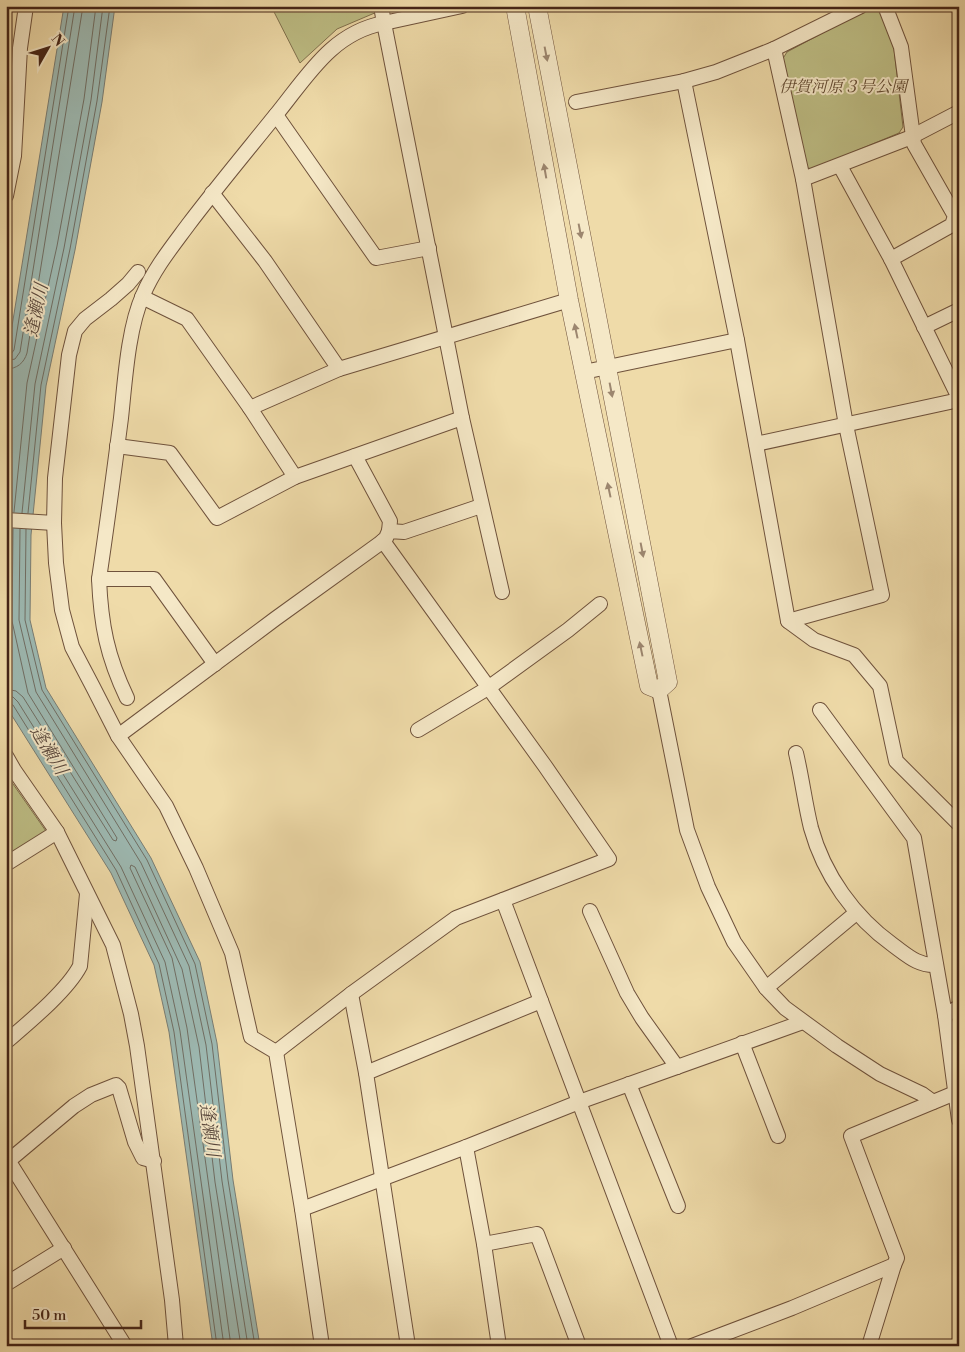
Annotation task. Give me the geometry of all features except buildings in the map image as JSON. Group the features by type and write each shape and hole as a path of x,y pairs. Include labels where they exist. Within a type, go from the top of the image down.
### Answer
{"street":[{"path":"6,196 20,48 26,6"},
{"path":"381,6 462,418 502,592"},
{"path":"127,698 114,671 106,640 100,612 99,579 134,324 142,297 157,266 212,192 308,73 338,43 361,30 384,23 462,6"},
{"path":"515,6 569,300 649,686 659,690"},
{"path":"537,6 668,682 659,690"},
{"path":"576,102 684,81 739,64 774,49 836,12 860,6"},
{"path":"885,6 901,47 914,144 954,216 952,225 891,259"},
{"path":"774,49 803,179 846,425 882,595 788,621"},
{"path":"684,81 737,340 788,621 814,640 854,655 880,686 896,761 959,824"},
{"path":"803,179 912,136 959,112"},
{"path":"276,115 376,258 429,248"},
{"path":"756,444 959,399 891,259 840,166"},
{"path":"212,192 265,261 338,369"},
{"path":"138,272 128,284 85,319 75,331 69,355 55,478 54,523 56,563 62,610 72,647 118,736 166,806 203,883 232,953 251,1037 276,1052 322,1346"},
{"path":"142,297 188,319 295,477"},
{"path":"250,408 338,369 446,335 569,300"},
{"path":"924,327 959,310"},
{"path":"584,372 737,340"},
{"path":"117,446 170,453 217,518 295,477 462,418"},
{"path":"276,1052 350,994 456,918 609,859 488,688 386,536 390,521 355,456"},
{"path":"118,736 386,536 404,532 481,506"},
{"path":"6,520 54,523"},
{"path":"99,579 154,579 215,664"},
{"path":"418,730 488,688 568,630 600,604"},
{"path":"659,690 687,830 708,887 734,942 766,988 785,1008 880,1074 922,1094 933,1102"},
{"path":"820,710 914,838 945,1015 959,1120"},
{"path":"796,753 818,849 838,888 856,913 880,936 917,962 926,966 936,965"},
{"path":"6,756 57,832 113,945 131,1014 154,1161 176,1346"},
{"path":"6,864 57,832"},
{"path":"6,1042 65,988 75,976 80,966 87,893"},
{"path":"503,900 671,1346"},
{"path":"590,911 628,993 642,1018 677,1067"},
{"path":"766,988 856,913"},
{"path":"350,994 366,1073 408,1346"},
{"path":"366,1073 541,1001"},
{"path":"945,1015 959,1007"},
{"path":"302,1209 579,1102 803,1022"},
{"path":"742,1044 778,1136"},
{"path":"629,1084 678,1206"},
{"path":"125,1346 7,1160 74,1106 91,1095 116,1085 119,1088 143,1158 154,1161"},
{"path":"870,1346 896,1258 851,1136 955,1093"},
{"path":"466,1147 500,1346"},
{"path":"484,1244 537,1234 579,1346"},
{"path":"6,1284 64,1248"},
{"path":"692,1346 792,1308 894,1265"}],"green space":[{"path":"271,6 375,6 377,12 337,29 300,63"},
{"name":"伊賀河原３号公園","path":"873,6 881,10 894,49 903,127 899,133 812,169 804,167 782,60 787,52"},
{"path":"6,774 48,834 6,860"}],"water":[{"name":"逢瀬川","path":"64,6 115,6 102,102 75,250 46,386 31,535 30,620 46,688 151,858 200,962 217,1043 233,1180 260,1346 213,1346 169,1032 154,965 111,873 9,711 6,697 7,357"}],"waterway":[{"path":"237,6 239,8 249,6"}]}
